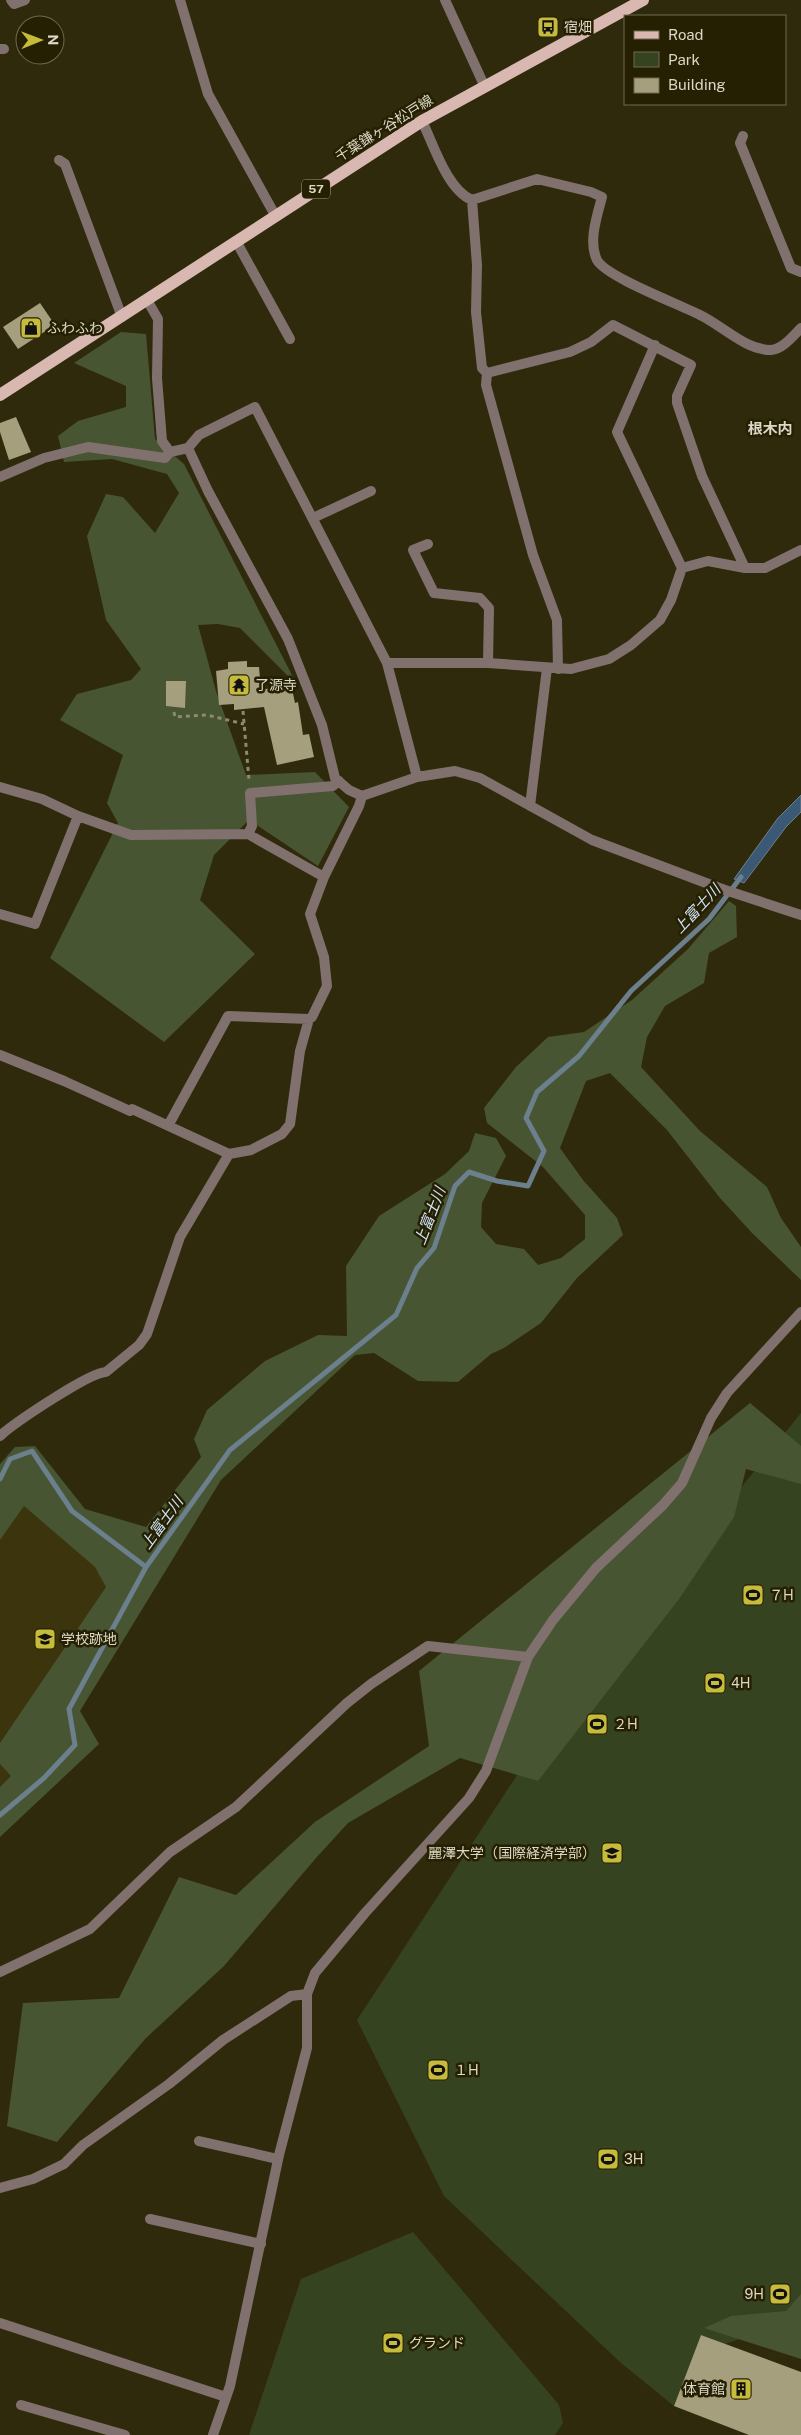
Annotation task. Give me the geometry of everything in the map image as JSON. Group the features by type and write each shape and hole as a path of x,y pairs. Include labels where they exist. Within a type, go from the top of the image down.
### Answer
{"main road":[{"name":"千葉鎌ヶ谷松戸線","path":"0,395 422,121 484,85 643,0"}],"street":[{"path":"11,0 14,4 25,0"},
{"path":"180,0 208,94 275,216"},
{"path":"445,0 484,85"},
{"path":"422,121 450,178 462,196 472,200 536,179 591,192 602,197 595,227 595,251 601,266 662,299 702,316 753,347 772,350 787,343 801,328"},
{"path":"743,136 740,143 791,268 801,272"},
{"path":"58,160 65,164 122,316"},
{"path":"472,200 477,265 476,312 482,368 487,373 486,386 512,471 515,495 533,555 557,620 558,669"},
{"path":"236,241 290,339"},
{"path":"147,300 158,319 157,378 162,441 170,452"},
{"path":"487,373 570,352 591,342 613,325 691,365 677,396 677,403 702,476 745,568"},
{"path":"387,662 488,663 558,669 582,667 608,659 654,628 671,600 682,568 617,432 655,345"},
{"path":"0,477 44,458 88,447 165,458 170,452 188,448 199,435 255,406 387,662 416,777"},
{"path":"188,448 208,491 288,639 322,725 335,778 362,796"},
{"path":"313,518 371,491"},
{"path":"428,544 414,550 434,593 480,598 489,608 488,663"},
{"path":"682,568 708,561 745,568 765,568 801,550"},
{"path":"530,806 547,668"},
{"path":"362,796 416,777 455,772 480,778 592,840 722,889 801,915"},
{"path":"248,834 252,826 250,793 333,786 339,781"},
{"path":"0,787 42,799 78,816 131,835 248,834 324,877"},
{"path":"0,1055 64,1081 110,1104 130,1112 132,1109 169,1124 229,1154 251,1150 282,1134 290,1124 300,1051 309,1019 312,1017 326,986 324,957 310,914 324,877 359,806 362,796"},
{"path":"0,914 35,924 78,816"},
{"path":"169,1124 228,1016 309,1019"},
{"path":"0,1436 71,1387 100,1372 106,1372 139,1345 147,1334 180,1237 229,1154"},
{"path":"213,2435 239,2350 278,2159 307,2048 307,1994 315,1973 352,1928 468,1798 486,1771 528,1657 554,1620 596,1568 663,1505 682,1483 711,1418 727,1393 801,1312"},
{"path":"0,1972 90,1929 170,1852 236,1807 347,1704 371,1684 428,1646 528,1657"},
{"path":"0,2188 33,2179 64,2164 82,2145 169,2084 223,2040 291,1996 307,1994"},
{"path":"199,2141 278,2159"},
{"path":"150,2219 261,2244"},
{"path":"0,2324 226,2397"},
{"path":"21,2405 125,2435"}],"path":[{"path":"243,711 250,793"},
{"path":"174,712 175,717 207,715 244,724"}],"shaded area":[{"name":"学校跡地","path":"19,1471 126,1570 0,1797 0,1514"}],"green space":[{"path":"121,332 146,334 155,439 184,464 297,685 240,628 218,624 198,625 216,691 246,775 315,772 349,807 318,866 249,820 214,855 200,900 255,954 164,1042 50,958 118,823 107,803 123,755 60,720 77,694 131,680 141,669 106,620 87,536 106,494 123,497 155,533 179,493 167,474 112,459 64,462 58,436 78,421 126,407 126,386 74,363"},
{"path":"729,901 736,906 737,937 709,953 704,983 665,1006 647,1037 641,1067 700,1131 767,1187 781,1218 801,1247 801,1280 752,1233 720,1198 667,1130 610,1073 586,1081 560,1148 583,1180 617,1218 623,1235 577,1278 541,1323 504,1348 491,1354 458,1382 418,1381 374,1353 355,1355 221,1480 80,1711 99,1744 0,1837 0,1787 11,1776 0,1764 0,1743 106,1587 95,1567 24,1506 0,1540 0,1464 15,1447 35,1446 85,1509 146,1527 201,1457 194,1439 207,1410 265,1361 318,1335 347,1336 346,1266 379,1216 445,1174 469,1151 475,1133 496,1138 506,1156 482,1203 481,1227 496,1244 524,1249 538,1265 561,1258 585,1239 585,1215 543,1167 487,1123 484,1108 516,1067 548,1037 584,1032 632,1000 688,949"},
{"path":"750,1403 801,1446 801,1484 746,1469 734,1517 679,1599 538,1781 460,1758 348,1823 224,1966 146,2038 57,2142 7,2126 23,2003 119,1998 179,1877 236,1895 315,1822 429,1746 419,1671"},
{"name":"麗澤大学（国際経済学部）","path":"801,1413 801,2318 725,2344 701,2335 674,2406 621,2363 444,2196 357,2020 547,1729"},
{"name":"グランド","path":"413,2232 559,2405 563,2423 555,2435 249,2435 301,2279"},
{"path":"801,2294 801,2359 704,2328 731,2316 786,2311"}],"water":[{"path":"801,795 801,812 786,827 744,883 734,879 778,818"}],"building":[{"path":"40,303 55,325 18,349 3,327"},
{"path":"16,417 31,452 9,460 0,432 0,423"},
{"path":"247,661 247,667 259,667 261,690 291,684 295,703 298,702 303,735 309,734 314,757 277,765 264,707 234,710 234,704 219,705 216,671 228,669 228,662"},
{"path":"166,681 186,681 185,708 166,706"},
{"name":"体育館","path":"701,2335 801,2372 801,2435 749,2435 674,2406"}],"waterway":[{"name":"上富士川","path":"0,1479 10,1459 32,1451 72,1511 146,1567 230,1450 396,1315 417,1268 434,1248 455,1186 469,1172 497,1181 528,1186 544,1151 526,1118 537,1092 579,1056 631,991 709,919 741,877"},
{"name":"上富士川","path":"0,1815 44,1778 75,1745 69,1709 146,1567"}],"place":[{"name":"宿畑","path":"548,27"},
{"name":"ふわふわ","path":"31,328"},
{"name":"了源寺","path":"239,685"},
{"name":"７H","path":"753,1595"},
{"name":"学校跡地","path":"45,1639"},
{"name":"4H","path":"715,1683"},
{"name":"２H","path":"597,1724"},
{"name":"麗澤大学（国際経済学部）","path":"612,1853"},
{"name":"１H","path":"438,2070"},
{"name":"3H","path":"608,2159"},
{"name":"9H","path":"780,2294"},
{"name":"グランド","path":"393,2343"},
{"name":"体育館","path":"741,2389"}],"district":[{"name":"根木内","path":"770,429"}]}
